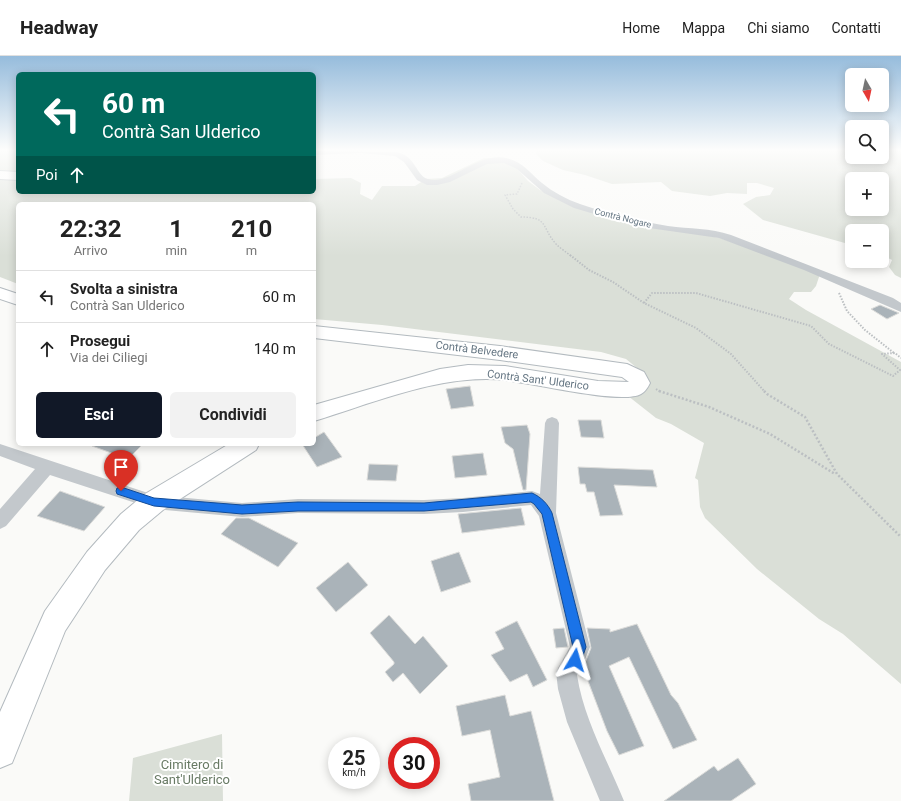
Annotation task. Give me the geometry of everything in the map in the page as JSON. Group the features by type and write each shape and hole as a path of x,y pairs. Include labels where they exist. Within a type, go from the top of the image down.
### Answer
{"street":[{"name":"Contrà Nogare","path":"541,186 554,195 576,206 617,218 654,226 717,234 768,252 889,301 901,308"},
{"path":"0,293 16,299"},
{"name":"Contrà Belvedere","path":"316,332 500,353 627,371 637,377"},
{"name":"Contrà Sant' Ulderico","path":"316,412 440,376 468,372 505,373 523,377 621,390 634,389 640,383 637,377"},
{"path":"552,423 547,513 580,647 575,660 566,672 567,682 582,735 597,765 612,801"},
{"path":"0,751 55,621 96,562 119,534 154,502 245,446"},
{"path":"0,450 154,502 242,510 298,506 424,507 532,498 538,501 547,513"},
{"path":"0,521 47,467"}],"path":[{"path":"520,186 517,194 506,195 512,209 521,217 535,217 544,224 556,244 589,270 613,282 644,303 696,328 731,354 767,394 805,417 836,474"},
{"path":"831,278 847,310 865,330 901,358"},
{"path":"644,303 652,293 696,293 811,326 829,344 893,376 900,370 882,354 895,353"},
{"path":"637,377 662,392 709,407 770,434 836,474 901,536"}],"green space":[{"path":"0,186 16,186 16,194 316,194 316,186 361,186 360,194 372,200 382,186 534,186 540,190 600,215 720,238 820,274 816,286 811,292 794,292 789,299 806,310 901,362 901,684 843,634 819,619 757,569 705,518 700,507 698,480 695,478 704,443 671,424 656,418 623,392 637,380 637,368 626,359 601,352 382,325 316,319 316,202 16,202 16,283 0,277"},
{"path":"666,186 747,186 747,194 727,193 710,196 672,191"},
{"path":"766,186 845,186 845,216 889,216 889,186 901,186 901,278 895,275 889,267 892,260 889,258 889,224 845,224 845,243 763,220 743,204 756,197 770,195 774,188"},
{"name":"Cimitero di Sant'Ulderico","path":"222,734 223,801 129,801 133,758"}],"building":[{"path":"880,305 899,313 887,319 871,309"},
{"path":"470,386 474,406 451,409 446,389"},
{"path":"578,420 601,420 604,438 581,437"},
{"path":"527,425 530,434 526,490 523,490 513,449 505,443 501,427"},
{"path":"324,432 342,457 317,467 303,446 316,446 316,437"},
{"path":"92,446 141,446 128,459"},
{"path":"483,453 487,475 455,478 452,456"},
{"path":"369,464 398,465 396,481 367,480"},
{"path":"578,467 653,470 657,487 614,485 623,515 600,516 594,492 587,492 585,484 580,484"},
{"path":"60,491 105,507 84,531 37,516"},
{"path":"521,508 525,525 462,533 458,514"},
{"path":"236,518 249,518 298,543 278,567 221,534"},
{"path":"459,552 471,582 441,592 431,561"},
{"path":"348,562 368,585 336,612 316,588"},
{"path":"389,615 415,644 423,636 448,666 420,694 403,673 393,682 385,672 394,664 394,662 370,633"},
{"path":"517,621 547,680 533,687 527,674 510,682 491,655 504,649 495,632"},
{"path":"637,624 671,695 678,703 697,740 673,749 629,657 609,666 644,746 619,755 607,731 583,668 591,648 587,628 610,629 610,632"},
{"path":"564,628 568,647 556,648 553,629"},
{"path":"505,695 510,716 531,711 554,801 471,801 468,784 500,777 490,730 462,736 456,706"},
{"path":"738,758 756,784 731,801 664,801 714,766 718,771"}],"route":[{"path":"121,491 154,502 242,510 298,506 424,507 463,505 532,498 543,506 547,513 580,647 575,660"}]}
